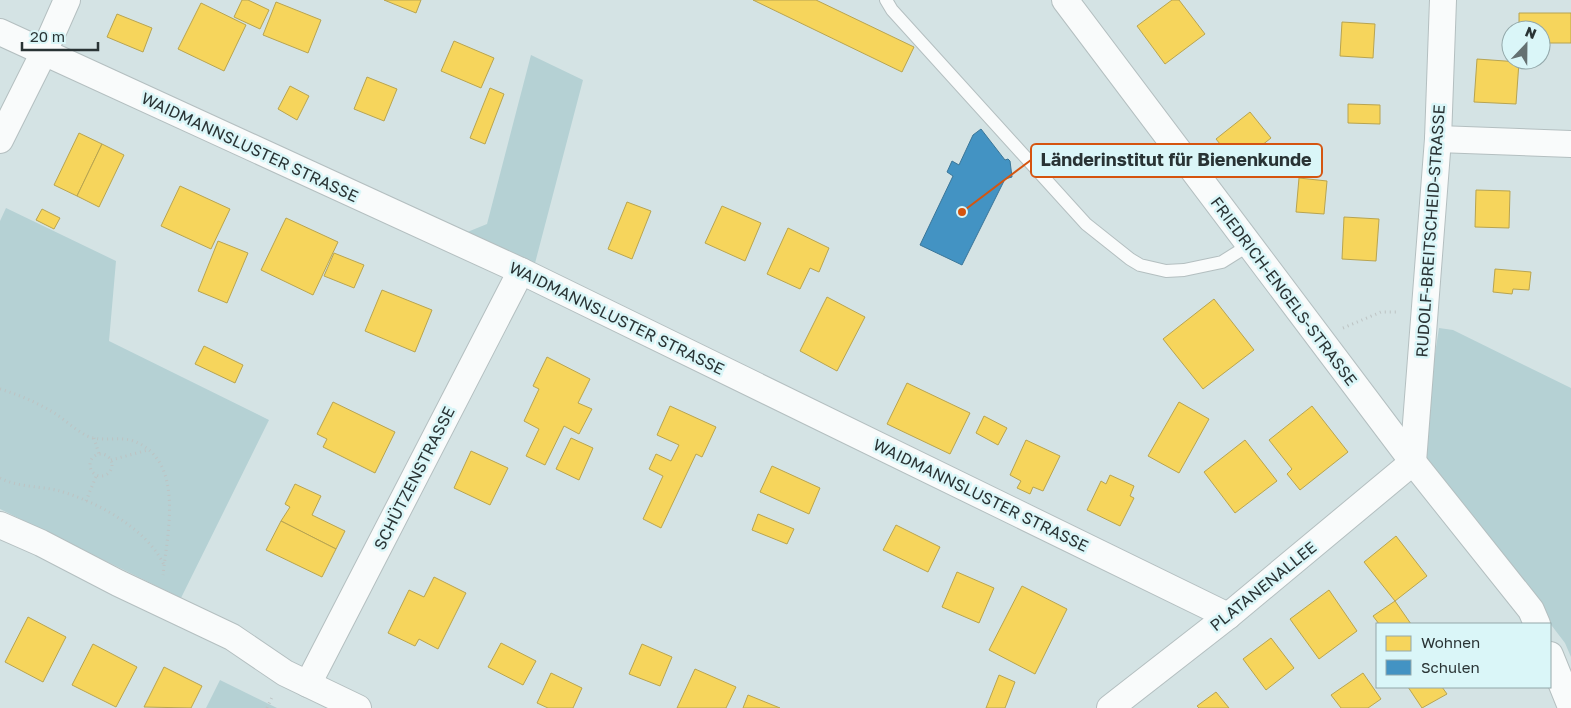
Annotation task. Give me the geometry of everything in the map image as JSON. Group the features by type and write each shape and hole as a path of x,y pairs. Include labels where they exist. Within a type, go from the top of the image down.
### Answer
{"street":[{"path":"0,140 44,52 67,0"},
{"name":"FRIEDRICH-ENGELS-STRASSE","path":"1064,0 1413,462 1531,610 1537,623"},
{"name":"RUDOLF-BREITSCHEID-STRASSE","path":"1413,462 1438,139 1443,0"},
{"name":"WAIDMANNSLUSTER STRASSE","path":"0,32 521,272 1228,616"},
{"path":"1438,139 1571,144"},
{"name":"SCHÜTZENSTRASSE","path":"308,684 521,272"},
{"name":"PLATANENALLEE","path":"1110,708 1228,616 1413,462"},
{"path":"0,525 41,543 118,583 232,638 285,673 358,708"},
{"path":"1551,657 1571,707"}],"lane":[{"path":"886,0 892,10 1086,224 1130,259 1140,265 1166,271 1184,270 1222,262 1249,245"}],"path":[{"path":"1320,338 1381,312 1424,311"},
{"path":"0,389 40,404 83,433 94,438 133,441 149,450 160,465 168,486 170,520 164,566 156,550 143,536 121,520 86,501 56,490 15,484 0,478"},
{"path":"94,438 98,454"},
{"path":"111,460 149,450"},
{"path":"98,454 107,456 111,460 110,471 106,474 97,474 92,470 91,465 94,457 98,454"},
{"path":"86,501 97,474"}],"shaded area":[{"path":"531,55 583,80 534,267 465,233 487,224"},
{"path":"6,208 116,261 109,341 269,420 181,598 0,509 0,221"},
{"path":"1439,328 1453,330 1571,388 1571,657 1565,643 1551,623 1483,536 1419,459"},
{"path":"220,680 277,708 206,708"}],"building: Wohnen":[{"path":"242,0 248,0 269,10 260,29 234,17"},
{"path":"384,0 421,0 416,13"},
{"path":"753,0 816,0 914,47 902,72"},
{"path":"1172,0 1179,0 1205,34 1165,64 1137,26"},
{"path":"276,2 321,20 308,53 263,35"},
{"path":"201,3 246,25 224,71 178,49"},
{"path":"1519,13 1571,13 1571,43 1551,43 1551,20 1519,20"},
{"path":"117,14 152,28 143,52 107,37"},
{"path":"1342,22 1375,24 1373,58 1340,56"},
{"path":"454,41 494,58 481,88 441,71"},
{"path":"1477,59 1501,61 1501,70 1518,70 1516,104 1474,102"},
{"path":"367,77 397,89 384,121 354,109"},
{"path":"290,86 309,96 297,120 278,109"},
{"path":"490,88 504,94 485,144 470,138"},
{"path":"1348,104 1380,105 1380,124 1348,123"},
{"path":"1250,112 1271,138 1237,165 1216,139"},
{"path":"79,133 102,144 77,196 54,185"},
{"path":"102,144 124,155 99,207 77,196"},
{"path":"1299,178 1327,181 1324,214 1296,212"},
{"path":"180,186 230,209 211,249 161,226"},
{"path":"1476,190 1510,191 1509,228 1475,227"},
{"path":"627,202 651,211 632,259 608,249"},
{"path":"722,206 761,223 745,261 705,243"},
{"path":"42,209 60,218 54,229 36,220"},
{"path":"1344,217 1379,219 1376,261 1342,259"},
{"path":"286,218 338,242 313,295 261,270"},
{"path":"788,228 829,248 819,272 810,268 800,289 767,274"},
{"path":"218,241 248,253 227,303 198,291"},
{"path":"334,253 364,265 354,288 324,276"},
{"path":"1495,269 1531,272 1529,290 1513,289 1512,294 1493,292"},
{"path":"382,290 432,310 415,352 365,331"},
{"path":"827,297 865,317 837,371 800,351"},
{"path":"1214,299 1254,350 1203,389 1163,339"},
{"path":"204,346 243,365 235,383 195,364"},
{"path":"547,357 590,379 578,403 592,409 579,434 564,426 545,465 526,456 539,429 524,421 539,389 533,386"},
{"path":"907,383 970,413 950,454 887,424"},
{"path":"333,402 395,432 375,473 323,447 327,439 317,434"},
{"path":"1179,402 1209,419 1179,473 1148,456"},
{"path":"670,406 716,427 702,457 696,454 661,528 643,519 663,476 649,469 656,454 671,461 679,445 657,435"},
{"path":"1312,406 1348,452 1300,490 1287,474 1292,469 1269,440"},
{"path":"984,416 1007,428 998,445 976,433"},
{"path":"571,438 593,448 579,480 556,469"},
{"path":"1026,440 1060,456 1043,491 1033,487 1030,494 1017,488 1021,481 1010,475"},
{"path":"1245,440 1277,481 1235,513 1204,472"},
{"path":"471,451 508,468 490,505 454,488"},
{"path":"772,466 820,488 809,514 760,492"},
{"path":"1110,475 1134,486 1130,496 1134,498 1120,526 1087,510 1101,481 1106,484"},
{"path":"295,484 321,496 312,515 345,531 336,549 281,521 290,507 285,504"},
{"path":"758,514 794,529 787,544 752,530"},
{"path":"281,521 336,549 322,577 266,550"},
{"path":"896,525 940,547 928,572 883,550"},
{"path":"1396,536 1427,576 1395,601 1364,562"},
{"path":"957,572 994,588 979,623 942,607"},
{"path":"434,577 466,593 438,649 419,639 415,646 388,633 409,590 424,597"},
{"path":"1022,586 1067,609 1035,674 989,650"},
{"path":"1329,590 1357,631 1319,659 1290,619"},
{"path":"1395,601 1410,623 1378,623 1373,616"},
{"path":"28,617 66,637 43,682 5,662"},
{"path":"1271,638 1294,668 1266,690 1243,659"},
{"path":"501,643 536,661 523,685 488,667"},
{"path":"93,644 137,667 116,707 72,685"},
{"path":"642,644 672,657 660,686 629,674"},
{"path":"164,667 202,686 191,708 144,707"},
{"path":"695,669 736,687 726,708 677,708"},
{"path":"551,673 582,688 573,708 548,708 537,703"},
{"path":"1363,673 1381,699 1368,708 1341,708 1331,695"},
{"path":"999,675 1015,682 1005,708 986,708"},
{"path":"1409,688 1443,688 1447,694 1422,708"},
{"path":"1216,692 1229,708 1199,708 1197,706"},
{"path":"748,695 780,708 743,708"}],"building: Schulen":[{"path":"981,129 1005,160 1008,159 1010,161 1012,177 1005,179 962,265 920,245 953,176 947,172 952,161 959,165 973,135"}],"place":[{"name":"Länderinstitut für Bienenkunde","path":"962,212"}]}
